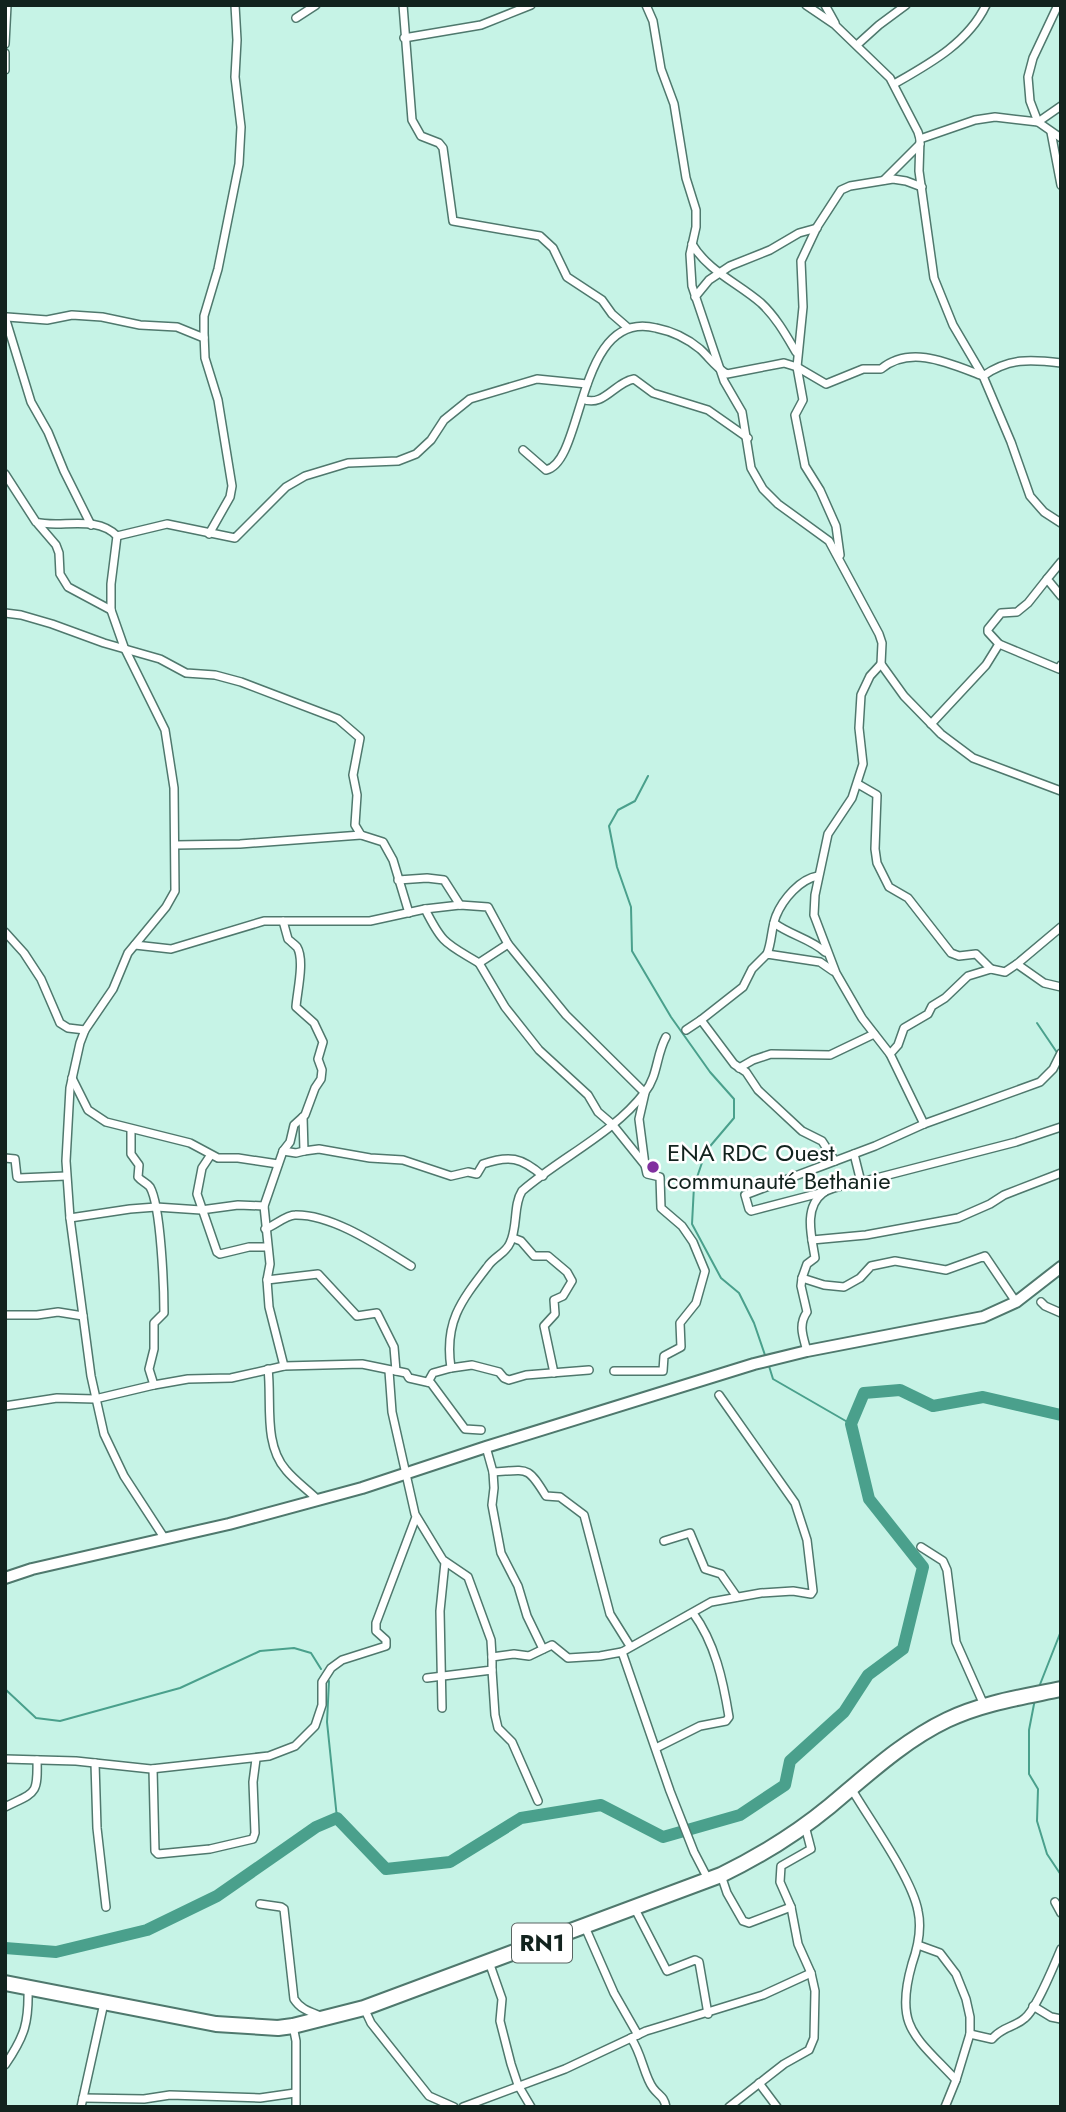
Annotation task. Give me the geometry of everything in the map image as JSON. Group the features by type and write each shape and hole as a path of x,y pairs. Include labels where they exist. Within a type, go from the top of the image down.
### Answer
{"highway":[{"name":"RN1","path":"5,1983 216,2024 278,2028 364,2008 715,1878 765,1853 805,1825 880,1764 937,1725 985,1706 1061,1689"}],"main road":[{"path":"5,1578 32,1569 165,1539 362,1488 754,1364 983,1317 1016,1302 1061,1267"}],"street":[{"path":"5,44 7,5"},
{"path":"209,534 230,497 232,486 218,400 205,358 204,316 218,269 239,164 242,127 235,77 235,5"},
{"path":"296,18 316,5"},
{"path":"403,5 412,120 421,136 439,143 443,148 453,221 540,236 553,248 567,277 602,300 612,314 627,327"},
{"path":"404,37 481,25 531,5"},
{"path":"646,5 653,21 661,69 674,104 686,178 696,209 696,227 690,260 695,297 720,369 742,412 751,468 763,489 790,514 823,535 841,561 879,634 882,643 881,664 904,696 931,724 973,758 1061,791"},
{"path":"806,5 858,44 894,83 920,141 919,171 936,286 953,325 983,376 1030,496 1044,512 1061,523"},
{"path":"825,5 837,26"},
{"path":"858,44 906,5"},
{"path":"894,83 929,64 958,41 976,23 986,5"},
{"path":"1038,122 1030,101 1028,77 1036,50 1058,5"},
{"path":"5,53 5,70"},
{"path":"1038,122 1061,106"},
{"path":"884,181 920,141 985,118 1038,122 1061,138"},
{"path":"1051,132 1061,185"},
{"path":"841,561 836,526 802,457 796,415 803,400 797,367 803,307 801,261 817,227 841,190 900,179 922,187"},
{"path":"695,297 705,284 719,273 770,250 799,233 817,227"},
{"path":"692,243 703,260 761,303 797,352"},
{"path":"91,525 48,432 31,402 6,317 47,320 72,315 102,317 140,325 170,326 204,338"},
{"path":"523,450 541,467 552,469 564,448 587,384 609,343 618,332 627,327 656,328 685,339 699,348 720,369 732,373 777,363 797,367 826,384 861,369 881,369 891,361 915,357 930,358 983,376 1007,362 1024,360 1061,363"},
{"path":"117,536 167,524 235,538 286,487 305,476 348,463 398,461 416,454 431,440 450,413 470,399 537,379 587,384"},
{"path":"583,399 594,401 604,397 621,383 637,380 653,393 708,411 748,438"},
{"path":"5,474 36,522 56,545 60,574 68,587 111,610"},
{"path":"36,522 91,525 109,530 117,536"},
{"path":"117,536 111,584 111,610 124,647 165,730 174,788 173,895 125,958 110,994 85,1030 72,1076 66,1176 95,1399 104,1434 118,1466 165,1539"},
{"path":"1060,668 999,644 988,629 1001,613 1017,612 1028,603 1061,562"},
{"path":"1047,579 1061,596"},
{"path":"5,613 21,615 104,643 124,647 160,659 186,673 220,676 322,711 345,723 360,738 353,775 357,795 354,821 361,835"},
{"path":"931,724 986,665 999,644"},
{"path":"881,664 870,676 860,701 859,727 864,758 850,803 828,834 818,876 814,915 836,973 856,1010 890,1054 924,1124"},
{"path":"858,784 877,795 876,860 889,887 908,898 951,953 959,956 976,954 991,969"},
{"path":"175,845 240,844 361,835 383,842 393,860 409,913"},
{"path":"686,1030 743,987 752,969 767,954 780,907 803,880 818,876"},
{"path":"398,880 427,877 444,880 460,905"},
{"path":"135,944 171,949 256,922 370,920 460,905 488,907 508,944 566,1015 645,1093"},
{"path":"425,909 440,938 455,951 479,963 505,1007 539,1051 589,1095 598,1112 612,1124 645,1165"},
{"path":"283,921 288,940 296,945 299,951 300,981 296,1007 314,1023 323,1042 318,1059 322,1068 321,1079 303,1117 304,1151"},
{"path":"774,923 815,944 827,954"},
{"path":"890,1054 898,1045 904,1028 928,1014 932,1006 970,975 991,969 1005,972 1061,927"},
{"path":"5,932 24,953 41,979 60,1023 68,1028 85,1030"},
{"path":"479,963 508,944"},
{"path":"767,954 820,962 836,973"},
{"path":"1017,964 1044,983 1061,987"},
{"path":"701,1020 739,1068 789,1120 802,1131 824,1142 835,1161"},
{"path":"739,1068 771,1054 830,1055 874,1034"},
{"path":"614,1371 663,1371 664,1356 681,1347 681,1320 696,1303 704,1281 704,1264 693,1242 682,1227 661,1208 660,1177 648,1174 645,1165 639,1119 645,1093 654,1076 660,1048 666,1037"},
{"path":"1061,1053 1040,1082 924,1124 745,1195 748,1209 751,1211 1016,1142 1061,1127"},
{"path":"72,1076 88,1110 106,1122 190,1143 210,1156 221,1159 239,1158 278,1164"},
{"path":"451,1368 448,1343 455,1314 490,1263 507,1249 513,1238 519,1195 612,1124 645,1093"},
{"path":"284,1366 270,1316 267,1280 270,1264 266,1247 264,1206 294,1125 303,1117"},
{"path":"131,1129 131,1154 139,1165 138,1177 149,1185 156,1208 164,1278 164,1313 153,1325 154,1349 149,1369 154,1385"},
{"path":"283,1151 296,1153 319,1149 378,1159 403,1160 451,1176 468,1172 477,1174 483,1164 504,1157 528,1164 543,1176"},
{"path":"854,1154 861,1182"},
{"path":"210,1156 202,1168 197,1194 214,1248 220,1254 249,1247 266,1247"},
{"path":"5,1158 15,1159 19,1178 66,1176"},
{"path":"812,1240 866,1235 958,1218 1004,1195 1061,1173"},
{"path":"807,1351 801,1328 802,1318 807,1312 801,1286 807,1264 815,1259 809,1221 816,1202 824,1192"},
{"path":"70,1218 115,1210 201,1210 238,1205 264,1206"},
{"path":"265,1229 290,1215 320,1220 363,1236 411,1266"},
{"path":"513,1238 521,1241 534,1256 548,1256 567,1272 572,1281 564,1296 554,1300 556,1313 544,1325 554,1374"},
{"path":"802,1278 842,1287 860,1278 871,1266 884,1263 897,1261 946,1270 985,1256 1016,1302"},
{"path":"267,1280 318,1274 357,1316 377,1313 394,1347 392,1412 416,1517 445,1562 468,1577 491,1640 498,1728 515,1747 538,1801"},
{"path":"1041,1302 1061,1313"},
{"path":"5,1315 58,1312 83,1316"},
{"path":"5,1406 57,1398 95,1399 154,1385 232,1378 284,1366 353,1364 406,1373 410,1378 428,1382 434,1386 466,1429 481,1430"},
{"path":"428,1382 433,1373 472,1365 499,1372 509,1380 526,1375 589,1370"},
{"path":"268,1369 271,1431 277,1454 286,1470 318,1500"},
{"path":"492,1657 514,1654 530,1656 552,1645 562,1656 577,1659 622,1652 711,1602 793,1591 811,1594 813,1591 807,1540 795,1503 719,1395"},
{"path":"486,1447 493,1472 492,1505 501,1553 543,1649"},
{"path":"493,1472 528,1471 547,1496 560,1497 584,1515 610,1614 630,1646"},
{"path":"5,1759 153,1769 256,1759 295,1746 315,1726 322,1705 322,1682 331,1668 342,1660 386,1646 386,1640 376,1631 376,1623 416,1517"},
{"path":"664,1541 690,1533 705,1569 721,1574 737,1597"},
{"path":"921,1548 935,1555 947,1570 956,1642 985,1706"},
{"path":"442,1708 440,1611 445,1562"},
{"path":"656,1748 700,1726 726,1721 729,1717 720,1670 705,1631 693,1613"},
{"path":"622,1652 689,1839 740,1918 745,1923 791,1907"},
{"path":"427,1678 492,1670"},
{"path":"153,1769 155,1851 158,1854 210,1849 253,1839 253,1782 256,1759"},
{"path":"5,1807 36,1789 37,1760"},
{"path":"95,1763 97,1828 106,1907"},
{"path":"851,1788 914,1898 920,1920 918,1945 906,1984 906,2017 917,2038 956,2080"},
{"path":"729,2107 784,2064 810,2048 816,2027 815,1991 811,1973 798,1944 791,1907 780,1881 780,1868 811,1849 805,1825"},
{"path":"1055,1902 1061,1913"},
{"path":"260,1904 281,1907 286,1913 294,1999 298,2006 327,2018"},
{"path":"635,1909 667,1971 695,1960 699,1962 708,2014"},
{"path":"585,1927 635,2037 651,2086 663,2097 666,2107"},
{"path":"918,1945 938,1951 956,1974 970,2017 970,2034 945,2107"},
{"path":"970,2034 992,2039 999,2031 1024,2019 1052,1971 1061,1949"},
{"path":"488,1961 502,1998 500,2021 518,2085 531,2107"},
{"path":"463,2107 576,2065 658,2027 708,2014 763,1995 811,1973"},
{"path":"5,2065 27,2025 28,1987"},
{"path":"81,2107 104,2003"},
{"path":"1033,2006 1051,2017 1061,2019"},
{"path":"364,2008 371,2023 429,2096 454,2107"},
{"path":"293,2026 296,2041 296,2107"},
{"path":"759,2083 777,2107"},
{"path":"83,2098 144,2099 170,2095 260,2098 295,2093"}],"waterway":[{"path":"648,776 635,801 618,810 609,826 617,867 631,907 632,951 671,1017 710,1072 734,1099 734,1118 706,1151 694,1186 692,1224 721,1278 739,1293 754,1323 766,1358"},
{"path":"1037,1023 1058,1054"},
{"path":"769,1366 773,1379 851,1424"},
{"path":"5,1948 56,1952 147,1930 217,1896 316,1827 337,1818 386,1869 450,1862 521,1818 601,1805 663,1837 740,1815 785,1785 790,1761 844,1712 868,1675 903,1649 923,1567 869,1499 851,1424 864,1393 900,1390 933,1406 983,1397 1061,1415"},
{"path":"1039,1687 1061,1631"},
{"path":"5,1689 36,1718 60,1721 180,1688 260,1651 294,1648 311,1653 321,1669"},
{"path":"329,1681 327,1722 337,1818"},
{"path":"1035,1699 1029,1730 1029,1774 1038,1789 1037,1821 1047,1854 1061,1875"}],"place":[{"name":"ENA RDC Ouest communauté Bethanie","path":"653,1167"}]}
